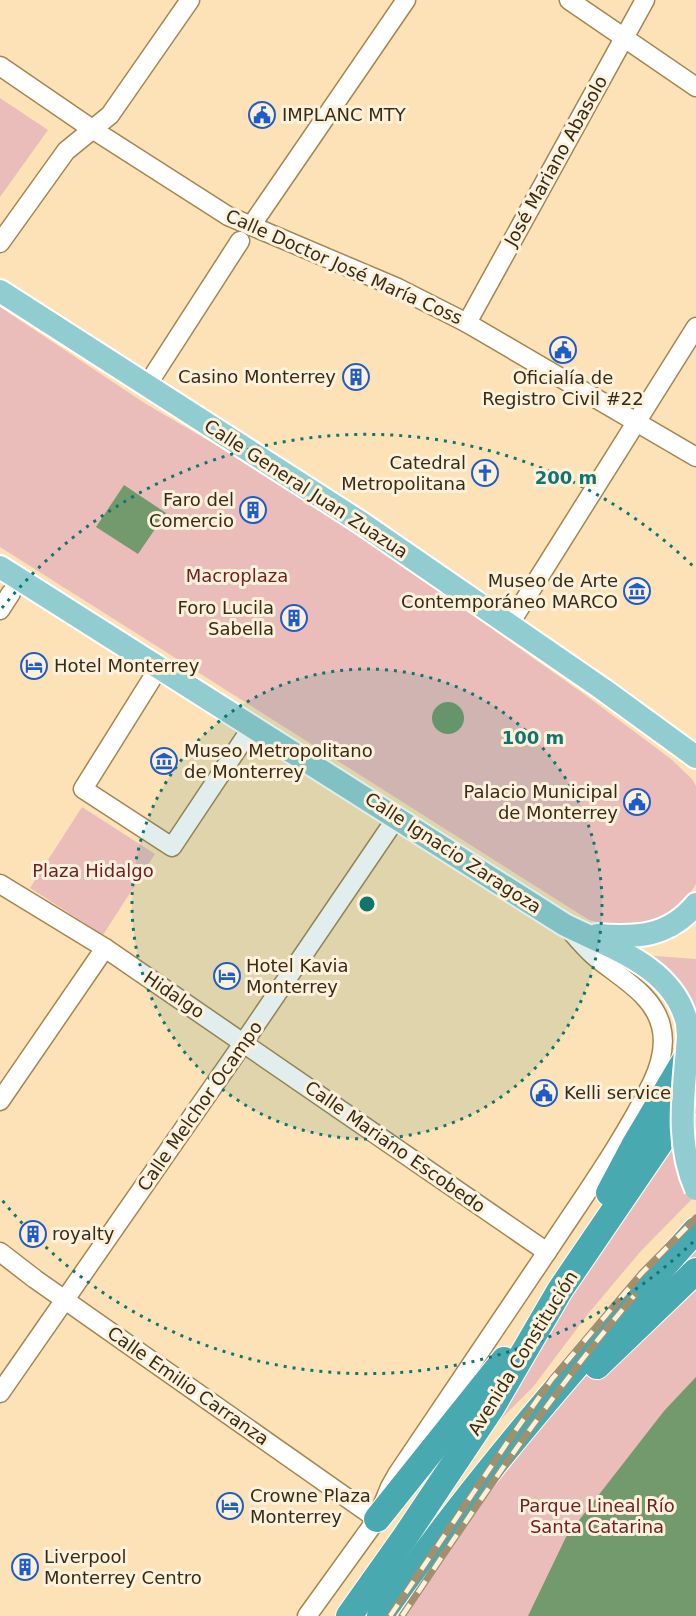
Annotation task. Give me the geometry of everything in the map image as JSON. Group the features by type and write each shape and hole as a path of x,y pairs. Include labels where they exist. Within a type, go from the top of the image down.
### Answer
{"highway":[{"path":"377,1519 560,1290 691,1033"},
{"name":"Avenida Constitución","path":"349,1616 492,1407 560,1290 696,1090"},
{"name":"Avenida Constitución","path":"380,1616 453,1514 546,1402 696,1230"},
{"path":"453,1514 611,1351 696,1271"}],"main road":[{"name":"Calle General Juan Zuazua","path":"0,291 323,498 696,757"},
{"name":"Calle Ignacio Zaragoza","path":"0,567 158,669 574,929 632,957 663,980 681,1004 691,1033 688,1044 682,1121 688,1166 696,1189"},
{"path":"574,929 628,937 653,933 681,920 696,904"}],"street":[{"path":"0,243 66,151 110,115 190,0"},
{"path":"153,376 245,234 406,0"},
{"path":"569,0 696,87"},
{"name":"José Mariano Abasolo","path":"467,323 645,0"},
{"name":"Calle Doctor José María Coss","path":"0,66 206,203 245,234 398,288 467,323 696,457"},
{"path":"509,625 635,422 690,347 696,327"},
{"path":"0,610 11,593"},
{"path":"158,669 83,789 172,847 252,726"},
{"name":"Calle Melchor Ocampo","path":"0,1393 397,817"},
{"path":"0,884 105,948 0,1101"},
{"path":"307,1616 377,1519 398,1473 622,1137 658,1068 664,1039 657,1016 644,997 594,956 574,929"},
{"name":"Hidalgo","path":"105,948 244,1042"},
{"name":"Calle Mariano Escobedo","path":"244,1042 547,1252"},
{"name":"Calle Emilio Carranza","path":"0,1252 377,1519"}],"green space":[{"path":"0,98 48,130 0,197"},
{"name":"Macroplaza","path":"0,307 146,404 290,488 584,694 671,759 692,779 696,786 696,884 690,893 682,902 662,916 639,924 616,926 589,920 0,547"},
{"name":"Plaza Hidalgo","path":"82,807 155,854 103,935 30,888"},
{"path":"642,955 696,959 696,1014 693,1018"},
{"path":"696,1109 696,1195 640,1252 588,1314 533,1387 479,1441 580,1275"},
{"name":"Parque Lineal Río Santa Catarina","path":"696,1232 696,1616 400,1616 492,1482 540,1430"}],"shaded area":[{"path":"124,485 166,513 138,554 96,527"},
{"path":"448,702 460,706 464,718 460,730 448,734 436,730 432,718 436,706"},
{"path":"696,1377 696,1616 528,1616 566,1537 664,1411"}],"railway":[{"path":"390,1616 552,1379 641,1274 696,1218"},
{"path":"402,1616 542,1413 634,1296"}],"place":[{"name":"IMPLANC MTY","path":"262,115"},
{"name":"Oficialía de Registro Civil #22","path":"563,350"},
{"name":"Casino Monterrey","path":"356,377"},
{"name":"Catedral Metropolitana","path":"485,473"},
{"name":"Faro del Comercio","path":"253,510"},
{"name":"Museo de Arte Contemporáneo MARCO","path":"637,591"},
{"name":"Foro Lucila Sabella","path":"294,618"},
{"name":"Hotel Monterrey","path":"34,666"},
{"name":"Museo Metropolitano de Monterrey","path":"164,761"},
{"name":"Palacio Municipal de Monterrey","path":"637,802"},
{"name":"Hotel Kavia Monterrey","path":"227,976"},
{"name":"Kelli service","path":"544,1093"},
{"name":"royalty","path":"33,1234"},
{"name":"Crowne Plaza Monterrey","path":"230,1506"},
{"name":"Liverpool Monterrey Centro","path":"25,1567"}]}
